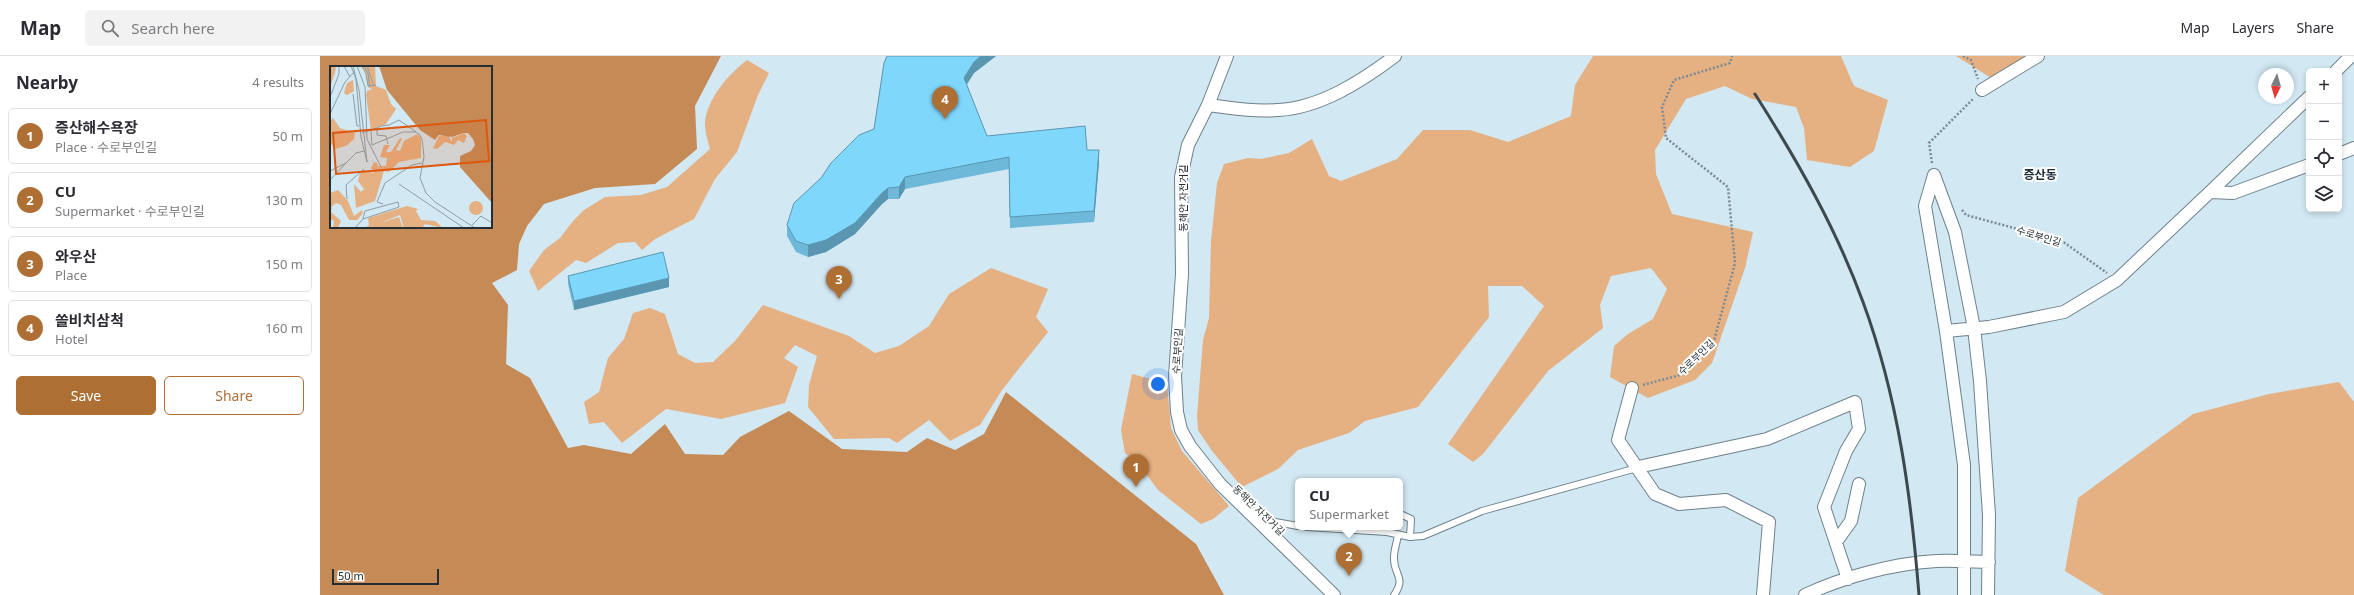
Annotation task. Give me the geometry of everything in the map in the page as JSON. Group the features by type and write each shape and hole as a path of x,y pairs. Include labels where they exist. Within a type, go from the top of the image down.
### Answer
{"street":[{"name":"수로부인길","path":"1227,56 1208,105 1188,145 1181,177 1182,274 1175,376 1177,412 1181,430 1220,484 1259,519 1334,595"},
{"path":"1208,105 1258,110 1279,110 1298,107 1339,92 1395,56"},
{"path":"1982,90 2038,56"},
{"path":"2339,68 2351,56"},
{"path":"1946,330 1974,328 2064,312 2117,280 2306,100"},
{"path":"2342,153 2354,148"},
{"path":"2210,192 2233,193 2306,166"},
{"path":"1934,175 1955,232 1974,328 1980,381 1989,515 1988,595"},
{"path":"1934,175 1925,206 1946,330 1964,465 1964,595"},
{"path":"1632,388 1618,440 1638,467 1655,494 1679,504 1726,500 1769,522 1763,595"},
{"path":"1638,467 1767,439 1855,402 1858,429 1846,451 1824,507 1848,579"},
{"path":"1836,542 1851,520 1859,484"},
{"path":"1805,595 1876,570 1928,562 1989,562"}],"lane":[{"path":"1355,530 1387,532 1410,537 1438,531 1482,511 1638,467"},
{"path":"1403,515 1411,519 1410,537"},
{"path":"1259,519 1295,525"},
{"path":"1394,595 1400,587 1400,578 1394,557 1398,535"}],"path":[{"name":"수로부인길","path":"1632,388 1680,375 1714,341 1735,264 1728,187 1666,138 1662,107 1674,80 1730,63 1732,56"},
{"path":"1934,175 1929,143 1982,90 1971,60 1963,56"},
{"name":"수로부인길","path":"1957,204 1966,215 2062,241 2117,280"}],"shaded area":[{"path":"320,56 721,56 695,106 697,149 655,184 595,188 544,204 527,226 519,244 517,270 492,283 508,305 506,364 530,378 568,448 584,445 631,454 665,424 685,454 723,455 740,437 789,411 842,449 907,452 927,438 955,450 984,434 1006,392 1196,544 1224,595 320,595"},
{"path":"1593,56 1841,56 1854,86 1888,100 1874,151 1850,167 1807,160 1804,128 1796,107 1752,99 1725,86 1686,99 1655,150 1656,174 1672,214 1753,232 1745,268 1712,363 1695,380 1648,398 1610,377 1614,346 1628,334 1653,319 1667,289 1651,268 1611,276 1600,305 1603,328 1548,371 1483,454 1473,462 1448,444 1544,306 1522,286 1488,286 1489,317 1418,407 1365,421 1349,433 1298,450 1278,469 1242,487 1212,451 1198,430 1197,416 1203,340 1209,318 1211,241 1217,183 1224,164 1248,158 1261,159 1289,153 1312,139 1329,176 1341,181 1397,159 1423,130 1470,130 1508,142 1571,116 1575,85"},
{"path":"1956,56 2027,56 1996,81"},
{"path":"747,60 769,73 758,95 737,152 715,179 694,219 655,239 642,250 635,242 618,243 586,263 576,260 538,291 529,271 544,250 560,238 584,210 605,197 641,195 667,187 710,149 705,124 709,105 726,80"},
{"path":"991,268 1048,289 1036,317 1048,332 1002,390 980,425 950,441 929,420 897,443 889,438 834,439 808,407 809,385 817,356 795,345 784,358 798,367 785,403 721,419 666,409 622,443 604,422 589,424 584,402 599,392 608,358 624,339 633,313 650,308 665,314 678,354 695,363 713,362 735,341 763,305 849,336 875,353 899,346 929,326 949,294"},
{"path":"1132,374 1167,383 1171,428 1182,451 1229,506 1213,519 1201,524 1158,490 1138,463 1125,453 1121,430"},
{"path":"2339,382 2354,402 2354,595 2104,595 2065,571 2078,498 2193,414 2269,394"}],"building":[{"path":"887,56 981,56 974,62 964,78 987,136 1085,126 1087,150 1099,150 1094,211 1010,217 1009,157 905,177 899,187 888,188 882,193 855,223 826,240 808,245 796,241 787,225 794,203 821,178 831,163 859,135 874,129 884,63"},
{"path":"663,252 669,278 574,301 568,276"}],"railway":[{"path":"1755,94 1801,169 1828,221 1841,248 1863,302 1875,338 1894,410 1901,447 1912,520 1919,595"}],"place":[{"name":"쏠비치삼척","path":"945,119"},
{"name":"와우산","path":"839,299"},
{"name":"증산해수욕장","path":"1136,487"},
{"name":"CU","path":"1349,576"}],"district":[{"name":"증산동","path":"2040,174"}]}
